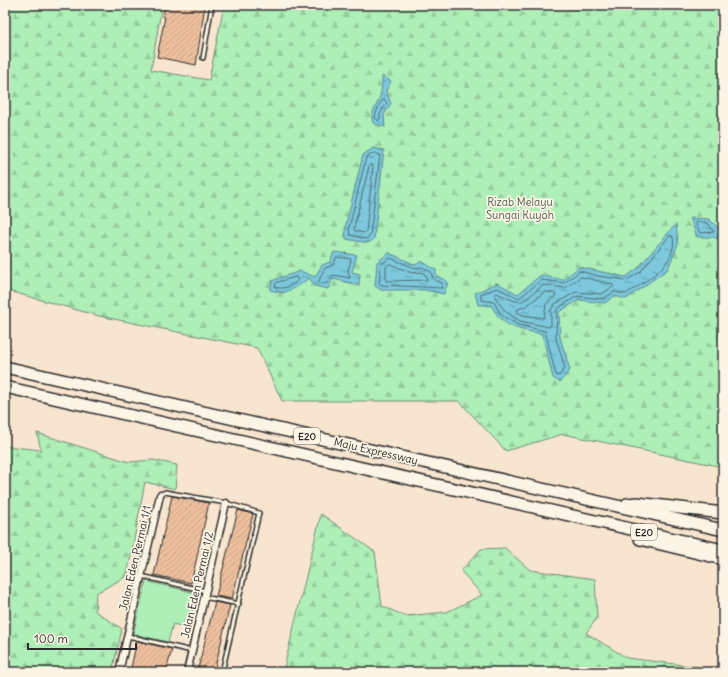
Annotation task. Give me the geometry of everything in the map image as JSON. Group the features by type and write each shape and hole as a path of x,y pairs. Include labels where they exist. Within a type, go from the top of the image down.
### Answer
{"highway":[{"name":"Maju Expressway","path":"5,367 723,530"},
{"name":"Maju Expressway","path":"5,387 723,550"},
{"path":"610,505 637,503 723,513"},
{"path":"565,514 626,535 723,558"}],"street":[{"name":"Jalan Eden Permai 1/1","path":"119,672 160,495"},
{"name":"Jalan Eden Permai 1/2","path":"187,672 226,503"}],"lane":[{"path":"202,58 212,5"},
{"path":"160,495 165,492 226,503 256,510 259,515 222,672"},
{"path":"141,576 239,604"},
{"path":"127,636 192,651"}],"green space":[{"name":"Rizab Melayu Sungai Kuyoh","path":"5,5 162,5 151,70 209,80 224,5 723,5 723,467 563,434 506,451 459,401 282,401 257,348 99,316 5,290"},
{"path":"37,433 129,462 153,460 177,465 175,489 145,482 127,576 96,593 95,611 122,629 112,672 5,672 5,446 41,450"},
{"path":"321,514 375,552 382,606 405,616 447,612 482,595 461,571 481,549 505,548 530,570 595,579 597,618 586,633 627,658 723,670 723,672 283,672"},
{"path":"146,581 196,593 188,628 173,624 168,642 133,634"}],"water":[{"path":"382,76 391,81 386,91 391,103 384,115 385,127 373,123 372,119 373,112 381,94"},
{"path":"373,148 384,150 374,239 368,243 346,239 345,228 363,155"},
{"path":"690,218 709,219 723,231 723,241 713,237 697,237"},
{"path":"676,224 678,244 668,269 626,299 614,296 605,303 579,300 559,312 560,337 570,370 560,382 553,378 542,334 512,327 501,319 491,305 478,305 475,293 497,283 518,294 541,275 563,280 579,267 626,277 637,269"},
{"path":"334,252 357,255 352,272 360,274 359,285 333,279 328,289 315,286 309,278 297,287 283,293 270,290 272,281 300,271 315,277 322,265 330,262"},
{"path":"389,253 416,265 421,261 436,270 436,275 448,282 444,294 425,290 381,290 375,286 377,262"}],"building":[{"path":"165,5 205,5 196,65 157,57 165,17 163,17"},
{"path":"172,496 209,503 191,583 154,575"},
{"path":"238,510 253,514 232,599 216,596"},
{"path":"215,602 230,605 214,672 197,672"},
{"path":"137,641 172,649 166,672 130,672"}]}
